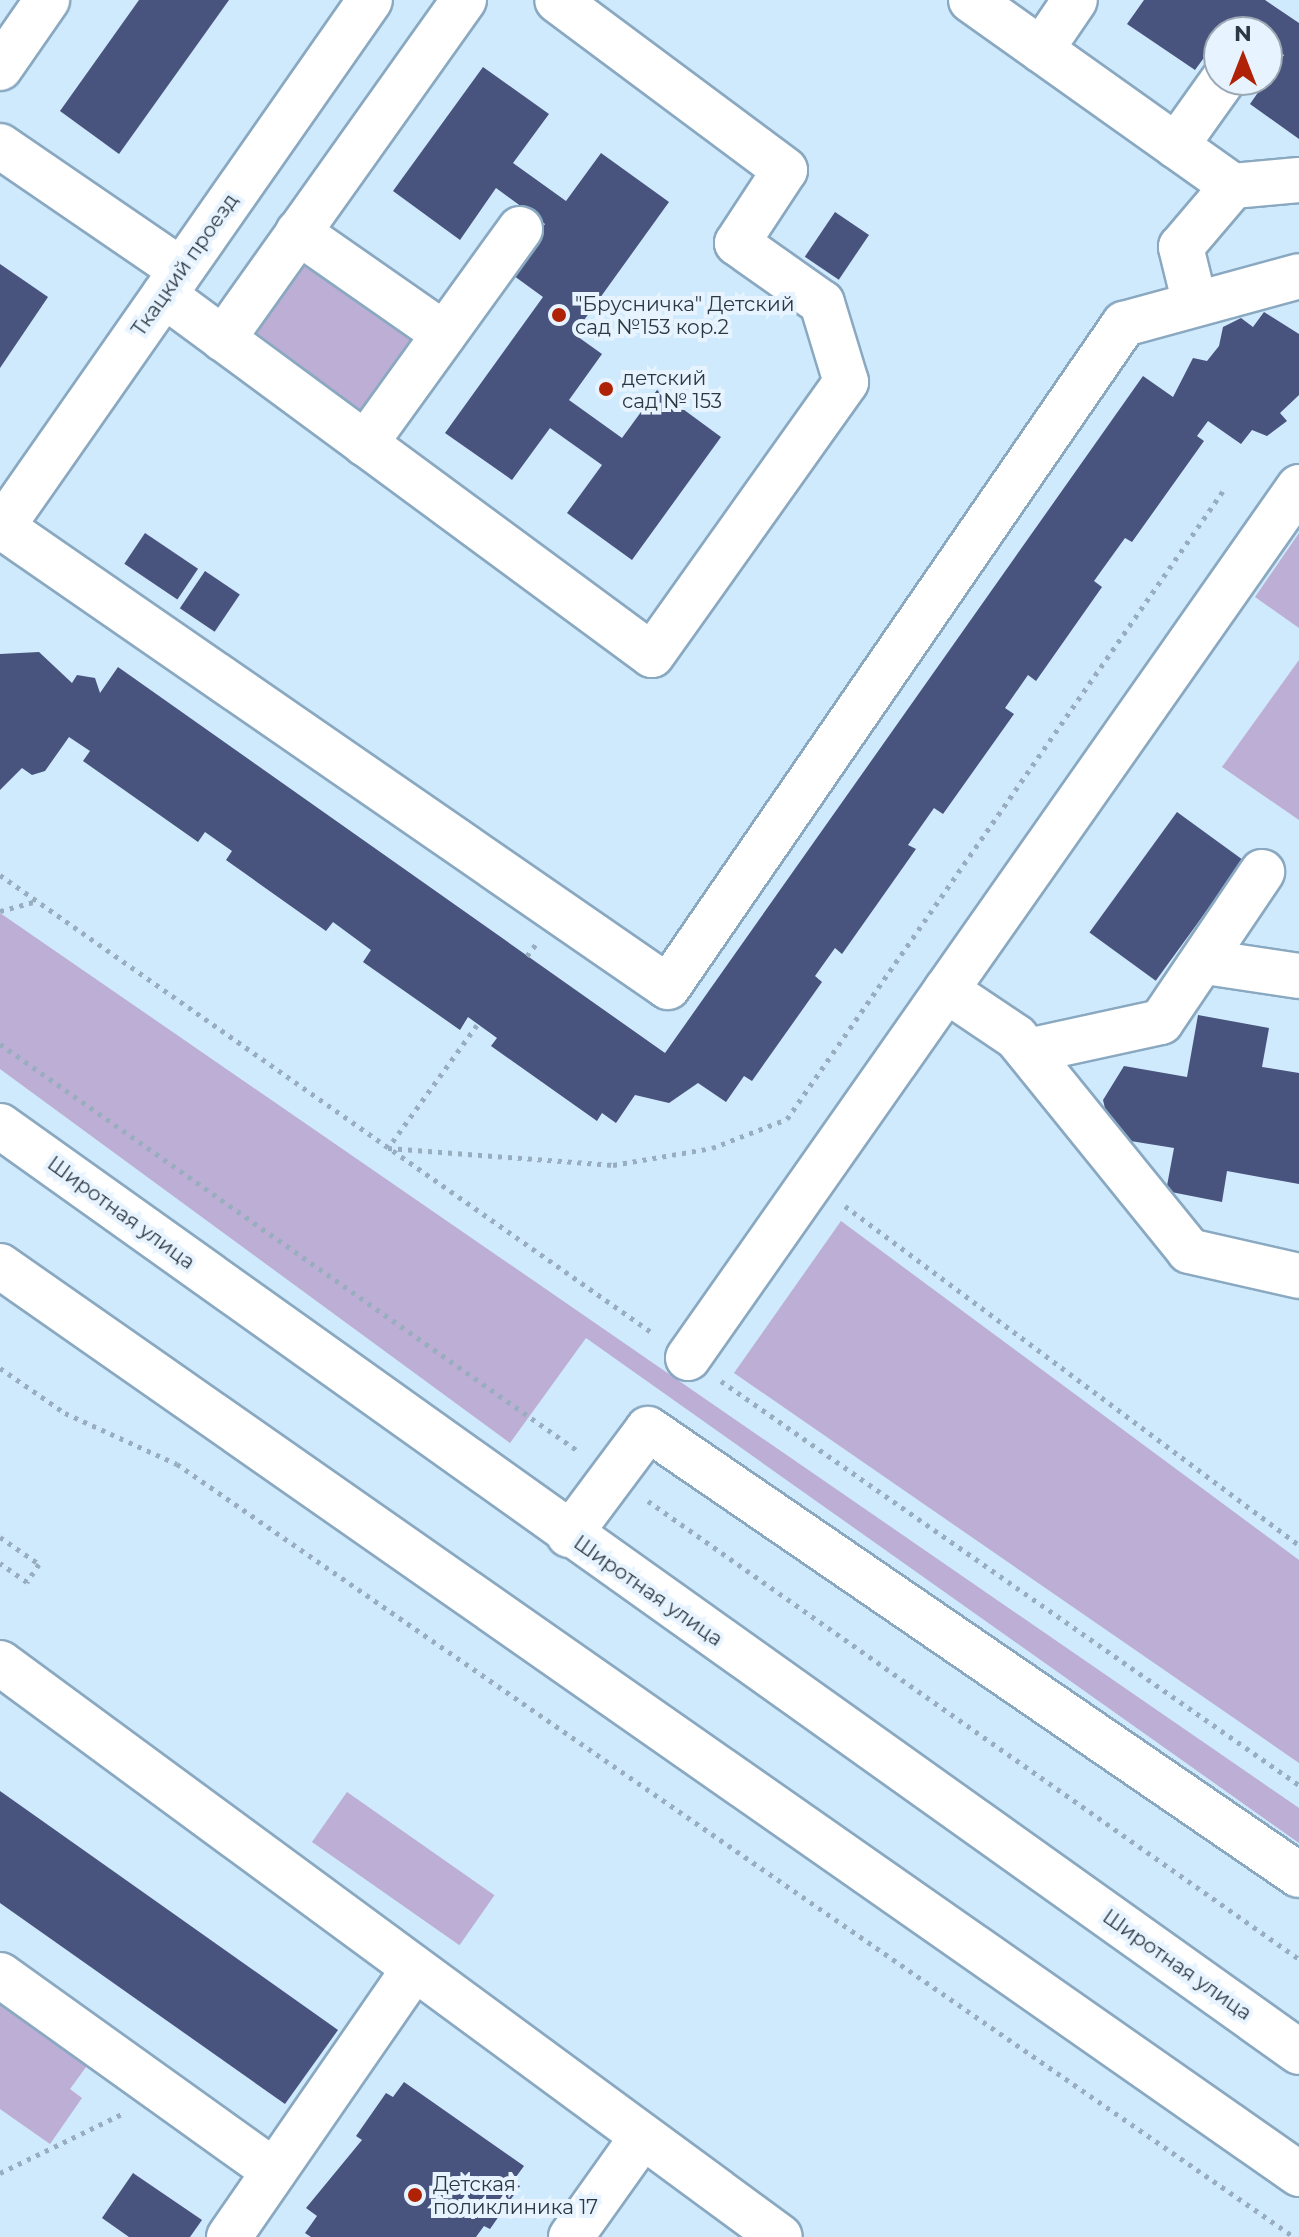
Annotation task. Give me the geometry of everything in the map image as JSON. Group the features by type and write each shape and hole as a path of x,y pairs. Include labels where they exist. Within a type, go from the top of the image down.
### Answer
{"main road":[{"path":"0,68 47,0"},
{"name":"Ткацкий проезд","path":"1,529 370,0"},
{"path":"223,339 464,0"},
{"path":"0,146 173,282 223,339 652,655 846,382 822,303 737,243 785,170 557,0"},
{"path":"971,0 1233,186 1299,180"},
{"path":"1041,50 1075,0"},
{"path":"1176,146 1212,96"},
{"path":"1195,304 1181,247 1233,186"},
{"path":"365,444 520,229"},
{"path":"298,232 444,334"},
{"path":"1,529 668,987 1124,324 1299,276"},
{"path":"688,1358 1299,487"},
{"path":"1028,1051 1161,1022 1206,962 1262,872"},
{"path":"1206,962 1299,976"},
{"path":"946,990 1028,1051 1189,1251 1299,1276"},
{"name":"Широтная улица","path":"0,1126 569,1535 1299,2052"},
{"path":"0,1266 1299,2174"},
{"path":"569,1535 648,1429 1299,1875"},
{"path":"0,1663 780,2237"},
{"path":"229,2237 414,1969"},
{"path":"0,1975 274,2171"},
{"path":"571,2237 642,2137"}],"path":[{"path":"388,1148 613,1165 712,1148 787,1119 1223,491"},
{"path":"0,875 1299,1785"},
{"path":"0,911 37,901"},
{"path":"388,1148 477,1025"},
{"path":"812,1182 1299,1545"},
{"path":"0,1368 65,1413 177,1464 1294,2237"},
{"path":"0,1537 39,1564 27,1582 0,1563"},
{"path":"0,2173 165,2093"}],"shaded area":[{"path":"300,261 317,263 411,334 413,344 367,411 352,412 254,345 250,318"},
{"path":"1299,533 1299,628 1255,597"},
{"path":"1299,660 1299,820 1222,767"},
{"path":"0,913 1299,1808 1299,1843 586,1338 510,1443 0,1069"},
{"path":"841,1221 1299,1560 1299,1763 734,1373"},
{"path":"347,1792 494,1895 459,1945 312,1842"},
{"path":"0,2000 89,2063 70,2089 82,2098 50,2144 0,2109"}],"building":[{"path":"139,0 229,0 119,154 60,111"},
{"path":"1144,0 1265,0 1299,23 1299,139 1250,104 1256,96 1283,96 1283,16 1203,16 1203,59 1195,70 1127,24"},
{"name":"\"Брусничка\" Детский сад №153 кор.2","path":"483,67 549,114 513,163 566,201 601,153 669,202 574,334 602,354 569,400 622,438 657,390 721,437 632,560 567,513 602,465 550,428 512,480 445,433 543,297 510,273 545,224 496,188 460,240 393,191"},
{"path":"835,212 869,235 839,280 805,257"},
{"path":"0,264 48,297 0,368"},
{"path":"1264,312 1299,334 1299,395 1280,413 1287,421 1267,436 1252,430 1241,444 1208,421 1197,436 1204,441 1132,542 1125,538 1094,581 1102,587 1036,681 1028,675 1005,708 1014,714 943,814 934,808 908,845 916,849 842,954 835,948 815,976 822,982 752,1081 744,1076 726,1102 698,1083 669,1103 635,1095 616,1123 602,1113 597,1121 491,1046 497,1038 468,1017 460,1030 363,962 371,950 333,922 326,931 226,860 232,851 205,832 198,842 83,761 90,751 69,737 45,771 32,775 22,768 0,790 0,654 39,652 72,683 77,675 95,678 100,693 118,667 665,1053 1143,376 1173,397 1193,358 1207,361 1219,346 1223,327 1241,318 1253,327"},
{"path":"145,533 198,569 177,599 124,564"},
{"path":"205,571 240,594 215,632 180,608"},
{"path":"1177,812 1243,860 1156,981 1089,933"},
{"path":"1198,1015 1269,1028 1262,1067 1299,1073 1299,1184 1227,1171 1222,1202 1166,1191 1174,1148 1112,1138 1103,1100 1124,1066 1187,1077"},
{"path":"0,1791 338,2030 285,2104 0,1903"},
{"path":"404,2082 524,2166 513,2181 520,2186 490,2229 484,2226 476,2237 311,2237 305,2233 317,2216 306,2208 362,2140 356,2136 386,2093 393,2097"},
{"path":"133,2173 202,2220 190,2237 129,2237 102,2218"}],"place":[{"name":"\"Брусничка\" Детский сад №153 кор.2","path":"559,315"},
{"name":"детский сад № 153","path":"606,389"},
{"name":"Детская поликлиника 17","path":"415,2195"}]}
